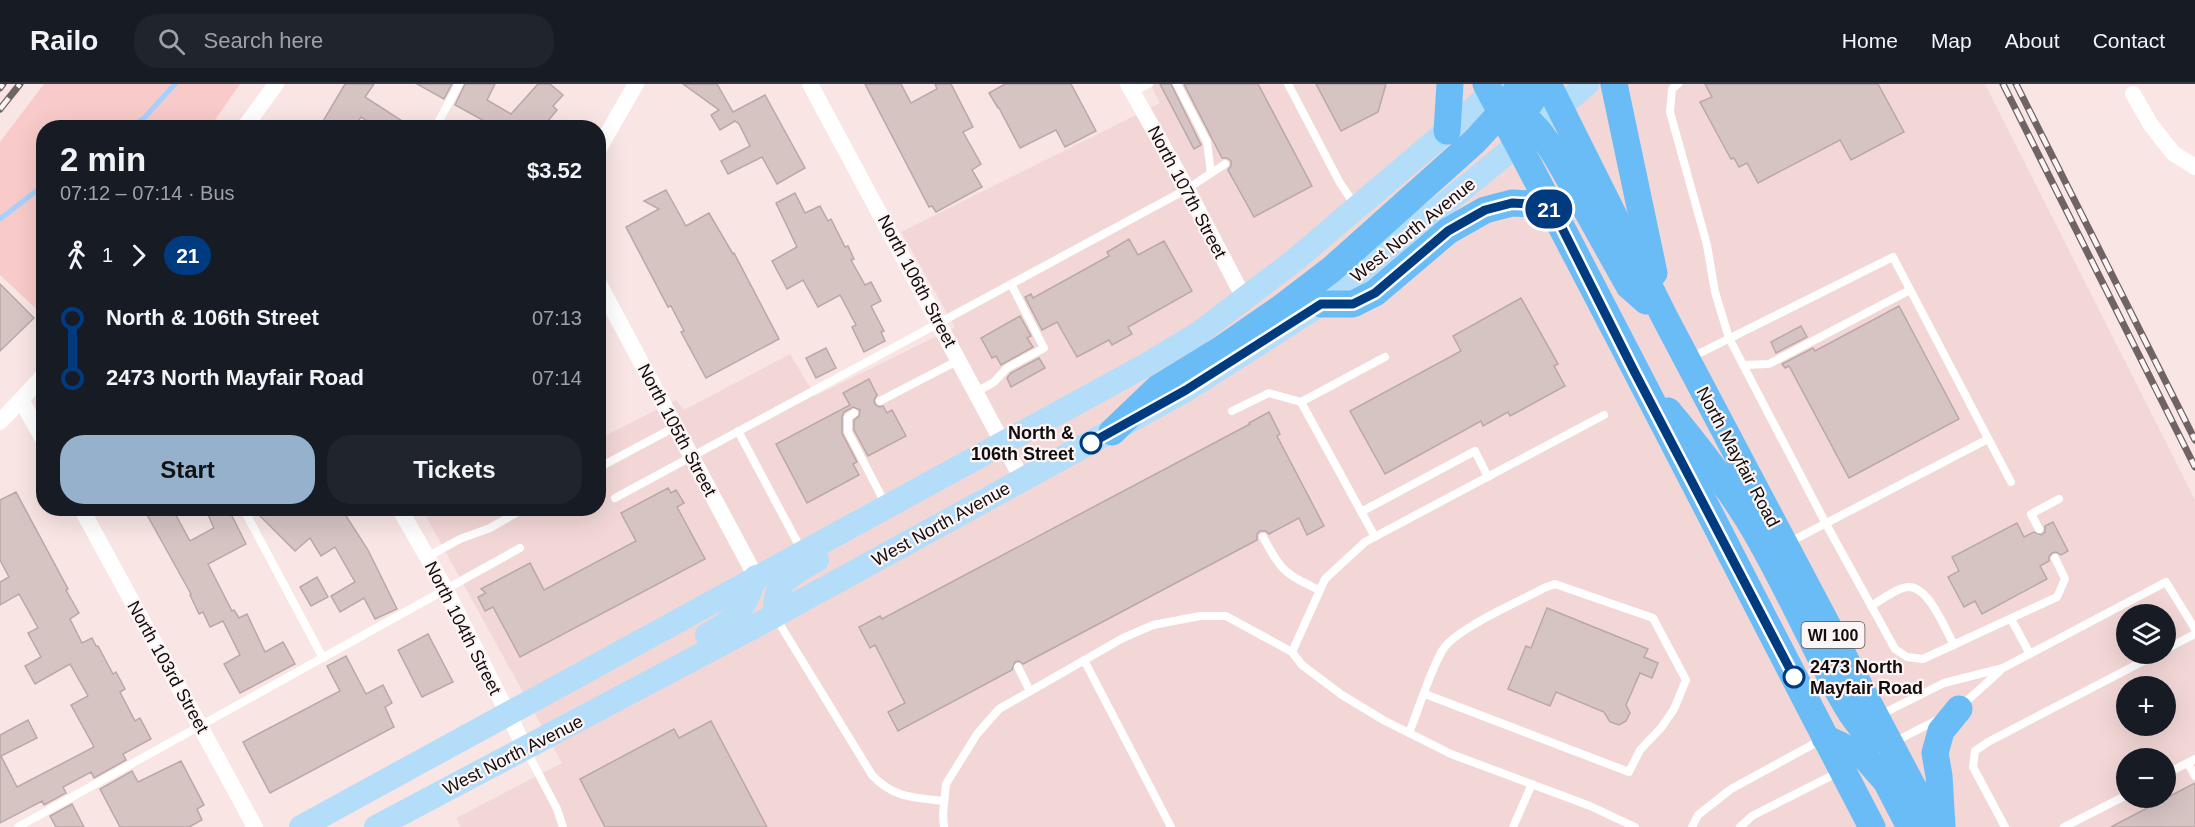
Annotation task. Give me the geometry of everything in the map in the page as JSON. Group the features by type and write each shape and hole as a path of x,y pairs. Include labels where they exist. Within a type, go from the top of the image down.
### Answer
{"main road":[{"path":"1447,132 1450,84"},
{"name":"West North Avenue","path":"301,827 1146,365 1199,333 1295,260 1447,132 1519,102 1587,84"},
{"path":"1614,84 1665,318"},
{"name":"West North Avenue","path":"376,827 774,616 1186,390 1321,304 1519,102"},
{"path":"1112,432 1158,388 1246,332 1332,269 1519,102"},
{"name":"WI 100","path":"1519,102 1553,210 1634,371 1830,736 1866,757 1934,827"},
{"name":"North Mayfair Road","path":"1519,102 1665,318 1785,545 1863,723"},
{"path":"1321,304 1353,304 1375,293 1448,231 1485,210 1512,203 1532,204 1553,210"},
{"path":"1634,371 1707,458 1754,529 1835,685 1872,737 1866,757 1886,781 1910,827"},
{"path":"774,616 778,590 799,570 891,520 949,473"},
{"path":"639,688 693,644 729,623 738,615 756,577"},
{"path":"1942,827 1939,776 1935,753 1941,731 1959,709"},
{"name":"WI 100","path":"1866,757 1872,827"}],"street":[{"path":"250,120 276,84"},
{"path":"606,136 636,84"},
{"name":"North 106th Street","path":"810,84 1022,480"},
{"name":"North 107th Street","path":"1130,88 1187,189 1245,300"},
{"path":"2134,89 2151,125 2173,153 2195,167"},
{"name":"North 105th Street","path":"606,297 756,577"},
{"path":"0,422 36,384"},
{"path":"21,400 36,427"},
{"name":"North 103rd Street","path":"85,516 255,827"},
{"name":"North 104th Street","path":"404,516 446,590 525,748"}],"lane":[{"path":"439,120 459,84"},
{"path":"1130,88 1149,84"},
{"path":"1177,84 1207,142 1211,173"},
{"path":"1288,84 1340,183 1356,208"},
{"path":"1678,84 1672,89 1670,112 1707,245 1715,292 1729,338 1826,524 1895,649 1907,657 1923,659 2057,597 2065,579 2055,558"},
{"path":"615,498 1187,189 1225,164"},
{"path":"1687,359 1893,256 2011,482"},
{"path":"976,392 994,382 1007,368 1044,348 1011,284"},
{"path":"1743,365 1769,364 1910,290"},
{"path":"1232,411 1269,393 1301,402 1385,357"},
{"path":"880,401 959,360"},
{"path":"1301,402 1375,537"},
{"path":"854,413 848,417 848,432 886,507"},
{"path":"1292,652 1325,579 1365,542 1604,415"},
{"path":"606,464 675,427"},
{"path":"738,431 802,552"},
{"path":"1785,545 1988,439"},
{"path":"1361,512 1475,451 1488,477"},
{"path":"2039,529 2031,514 2059,498"},
{"path":"247,516 323,658"},
{"path":"427,557 511,516"},
{"path":"1263,537 1278,565 1290,576 1319,590"},
{"path":"18,827 520,548"},
{"path":"1863,723 1944,683 2003,668 2166,582 2195,628"},
{"path":"1409,733 1442,650 1454,636 1555,584 1653,618 1686,680 1674,709 1661,728 1640,750 1629,772 1425,694"},
{"path":"1871,606 1907,587 1918,589 1927,596 1953,645"},
{"path":"774,616 884,788 912,798 944,801"},
{"path":"944,827 946,784 977,734 995,712 1123,638 1153,625 1200,616 1226,616 1292,652 1302,665 1342,695 1385,721 1451,754 1590,806 1635,827"},
{"path":"2011,619 2030,654"},
{"path":"2176,644 2195,634"},
{"path":"1084,660 1171,827"},
{"path":"2005,827 1973,767 1975,751 1988,742 2138,664"},
{"path":"1018,667 1030,691"},
{"path":"1740,827 1752,816 1959,709 2003,668"},
{"path":"1692,827 1698,815 1731,789 1830,736"},
{"path":"525,748 557,808 563,827"},
{"path":"2176,769 2192,761 2195,776"},
{"path":"1513,827 1532,784"},
{"path":"2064,827 2116,801"}],"shaded area":[{"path":"44,84 240,84 215,120 36,120 36,308 0,275 0,142"},
{"path":"1150,84 1985,84 2195,500 2195,827 461,827 456,818 562,763 426,516 606,516 606,435 676,400 684,410 790,354 815,396 955,327 901,232 1160,103"}],"building":[{"path":"345,84 374,84 365,97 401,120 366,120 361,117 359,120 324,120"},
{"path":"417,84 452,84 444,99"},
{"path":"465,84 495,84 487,100 511,114 538,84 550,84 563,95 553,106 557,110 549,120 482,120 455,105"},
{"path":"683,84 717,84 733,112 765,95 805,168 777,184 762,157 728,174 721,161 750,146 739,124 735,121 720,130 711,115 719,110"},
{"path":"865,84 901,84 911,103 937,89 935,84 951,84 973,127 963,132 981,164 972,170 982,187 936,212 932,206 929,207"},
{"path":"1005,84 1071,84 1096,131 1065,147 1056,130 1020,148 989,93"},
{"path":"1160,84 1171,84 1201,145 1194,149"},
{"path":"1184,84 1258,84 1312,186 1254,217 1228,170 1231,161 1222,158"},
{"path":"1316,84 1386,84 1378,112 1341,131"},
{"path":"1705,84 1878,84 1904,132 1851,160 1840,140 1758,183 1747,163 1739,167 1734,158 1731,159 1700,102 1712,97"},
{"path":"666,190 686,226 709,213 734,253 779,339 706,378 681,332 684,331 671,306 668,307 626,227 659,209 644,201"},
{"path":"795,193 805,213 820,206 828,221 831,219 845,247 848,246 854,259 851,260 865,285 871,282 881,301 871,306 884,331 881,332 885,341 864,352 852,327 856,325 840,295 818,307 803,280 787,289 772,261 797,247 776,203"},
{"path":"1129,239 1138,255 1164,241 1192,291 1128,327 1132,334 1112,345 1109,340 1077,357 1057,322 1042,330 1025,297 1031,294 1033,298 1109,256 1107,252"},
{"path":"0,284 34,318 0,351"},
{"path":"1521,298 1558,364 1554,366 1565,386 1510,416 1508,412 1483,426 1481,421 1385,474 1350,411 1461,351 1453,336"},
{"path":"1899,306 1959,419 1849,478 1789,366 1785,368 1782,364 1813,348 1815,351"},
{"path":"1020,316 1031,336 1027,338 1033,347 1001,365 996,356 992,358 981,338"},
{"path":"1801,326 1807,337 1776,353 1771,342"},
{"path":"826,348 836,368 816,378 806,358"},
{"path":"1039,358 1045,368 1011,387 1007,378 1011,373"},
{"path":"869,379 877,395 874,400 875,404 879,407 883,406 887,413 892,410 906,436 868,456 854,430 854,420 859,416 860,410 853,407 844,412 842,433 857,462 853,464 859,475 807,503 776,444 850,405 843,393"},
{"path":"1269,412 1280,434 1277,436 1324,526 1307,535 1299,518 1269,534 1266,531 1260,531 1257,534 1257,540 1023,664 1019,661 1015,662 1012,670 898,731 888,712 905,703 875,645 870,648 859,627 880,616 882,619"},
{"path":"668,488 671,493 676,490 684,503 677,507 705,559 520,657 493,607 485,611 478,597 486,593 481,589 530,563 544,590 636,541 621,513"},
{"path":"16,492 79,613 70,619 82,643 92,638 98,646 113,674 116,672 125,689 120,692 135,721 140,718 151,739 123,754 126,760 94,778 91,772 63,787 66,793 44,805 42,801 0,823 0,735 28,720 37,738 1,756 17,787 94,747 71,705 88,696 70,664 35,684 25,666 41,657 28,633 38,628 19,594 0,605 0,582 9,577 0,560 0,500"},
{"path":"148,516 176,516 190,541 214,528 209,516 232,516 246,544 208,564 232,611 234,610 239,618 247,614 265,652 283,642 295,664 240,693 224,664 240,655 223,621 210,627 203,612 199,614 191,594"},
{"path":"260,516 346,516 368,550 397,609 375,619 364,598 340,612 331,596 355,582 335,547 321,556 310,538 295,551"},
{"path":"2053,522 2068,551 2061,555 2056,552 2052,553 2049,561 2040,566 2047,579 1982,614 1975,601 1964,607 1948,577 1959,571 1952,557 2017,523 2024,537 2034,532 2041,535 2045,532 2045,526"},
{"path":"317,577 328,597 311,606 300,587"},
{"path":"1547,608 1648,649 1644,657 1658,663 1652,678 1640,673 1626,705 1630,713 1626,721 1619,725 1610,722 1604,712 1556,692 1550,706 1508,689 1526,646 1531,648"},
{"path":"428,634 453,682 422,697 398,650"},
{"path":"346,656 366,694 383,685 392,703 385,707 394,727 270,793 243,742 340,691 327,666"},
{"path":"711,721 767,827 605,827 580,779 674,729 679,738"},
{"path":"181,761 204,805 197,809 202,820 189,827 120,827 100,789 132,771 138,782"},
{"path":"2195,783 2195,827 2111,827 2147,808 2176,808 2176,793"},
{"path":"72,804 84,827 56,827 50,816"}],"waterway":[{"path":"141,120 175,84"},
{"path":"0,219 36,191"}],"railway":[{"path":"0,88 3,84"},
{"path":"0,109 20,84"},
{"path":"2003,84 2195,467"},
{"path":"2016,84 2195,440"}],"bus line":[{"name":"21","path":"1091,443 1186,390 1321,304 1353,304 1375,293 1448,231 1485,210 1512,203 1532,204 1553,210 1634,371 1794,677"}],"place":[{"name":"North & 106th Street","path":"1091,443"},
{"name":"2473 North Mayfair Road","path":"1794,677"}]}
